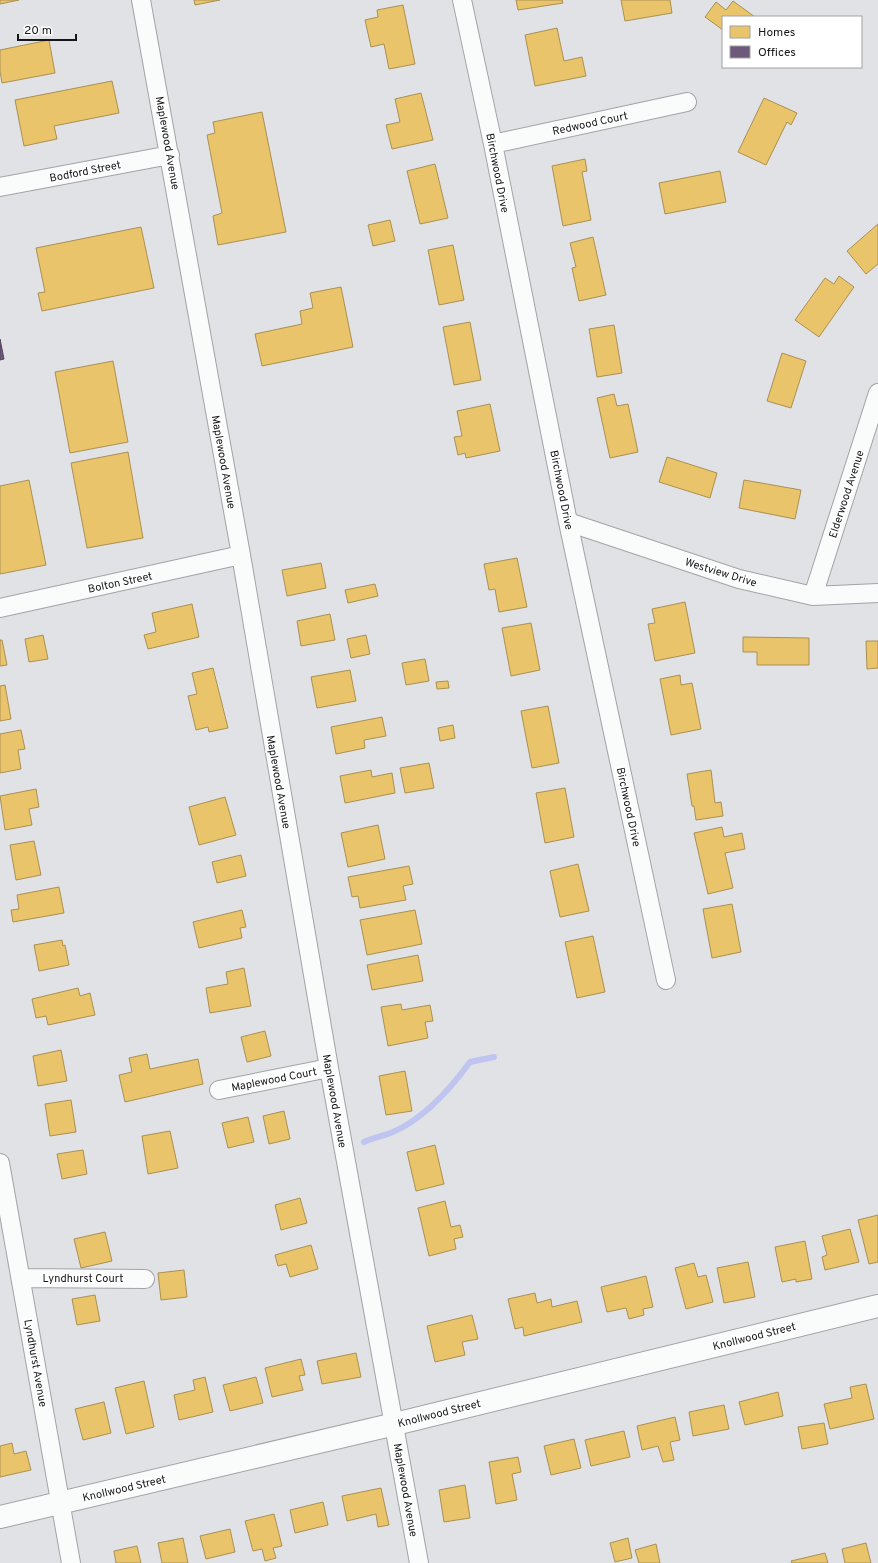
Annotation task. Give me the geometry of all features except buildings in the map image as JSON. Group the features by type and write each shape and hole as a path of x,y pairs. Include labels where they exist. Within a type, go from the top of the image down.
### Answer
{"main road":[{"name":"Knollwood Street","path":"0,1517 395,1424 878,1306"}],"street":[{"name":"Maplewood Avenue","path":"141,0 241,556 329,1068 395,1424 419,1563"},
{"name":"Birchwood Drive","path":"462,0 493,144 568,522 666,980"},
{"name":"Redwood Court","path":"493,144 687,102"},
{"name":"Bodford Street","path":"0,187 170,155"},
{"name":"Elderwood Avenue","path":"813,596 878,393"},
{"name":"Westview Drive","path":"568,522 739,580 813,596 878,593"},
{"name":"Bolton Street","path":"0,608 241,556"},
{"name":"Maplewood Court","path":"219,1090 329,1068"},
{"name":"Lyndhurst Avenue","path":"0,1163 71,1563"},
{"name":"Lyndhurst Court","path":"21,1278 145,1279"}],"waterway":[{"path":"364,1142 393,1132 426,1111 454,1082 470,1062 494,1057"}]}
